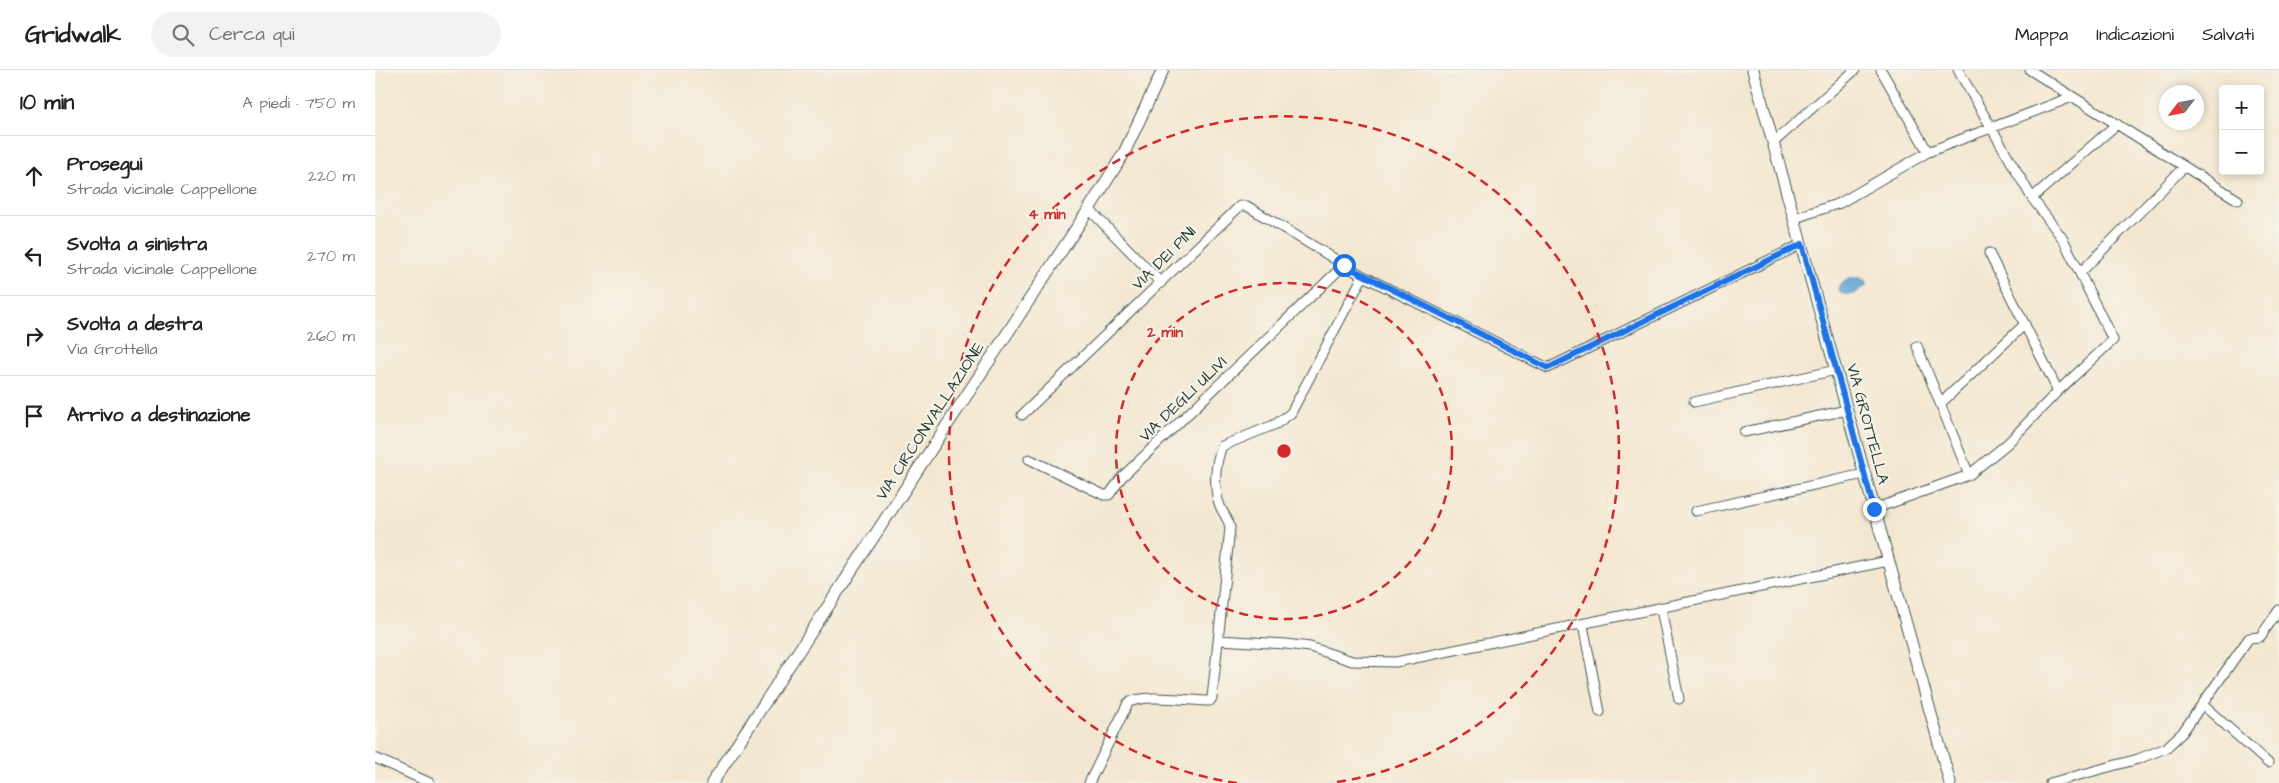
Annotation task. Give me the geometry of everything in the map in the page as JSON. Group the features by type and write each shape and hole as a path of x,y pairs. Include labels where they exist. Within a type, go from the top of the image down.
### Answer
{"main road":[{"name":"VIA CIRCONVALLAZIONE","path":"712,783 1089,209 1123,154 1163,70"},
{"name":"VIA GROTTELLA","path":"1753,70 1950,783"}],"street":[{"path":"1773,143 1855,70"},
{"path":"1881,70 1928,152"},
{"path":"1874,509 1969,475 2008,443 2058,391 2113,340 2063,239 2032,198 1958,70"},
{"path":"2030,70 2238,200"},
{"path":"1795,218 1840,203 1928,152 2072,97"},
{"path":"2032,198 2117,124"},
{"path":"2080,273 2184,167"},
{"name":"VIA DEI PINI","path":"1022,415 1240,206 1247,206 1344,265"},
{"path":"1089,209 1161,282"},
{"path":"1344,265 1548,368 1802,244"},
{"path":"1989,253 2058,391"},
{"name":"VIA DEGLI ULIVI","path":"1029,459 1104,496 1109,496 1121,478 1344,265"},
{"path":"1089,783 1128,704 1133,700 1154,699 1209,702 1215,681 1230,528 1217,498 1219,454 1222,446 1276,424 1291,414 1363,276"},
{"path":"1941,403 2025,324"},
{"path":"1917,346 1969,475"},
{"path":"1694,402 1836,370"},
{"path":"1744,432 1847,410"},
{"path":"1696,511 1864,474"},
{"path":"1219,640 1310,647 1352,661 1396,662 1888,561"},
{"path":"1661,609 1679,699"},
{"path":"2050,783 2138,759 2165,748 2182,733 2249,638 2260,637 2279,610"},
{"path":"1583,625 1600,712"},
{"path":"2203,705 2268,763"},
{"path":"375,758 430,783"}],"water":[{"path":"1850,278 1860,278 1866,281 1866,286 1854,294 1842,294 1839,291 1840,285"}],"route":[{"path":"1344,265 1548,368 1696,294 1802,244 1874,509"}]}
